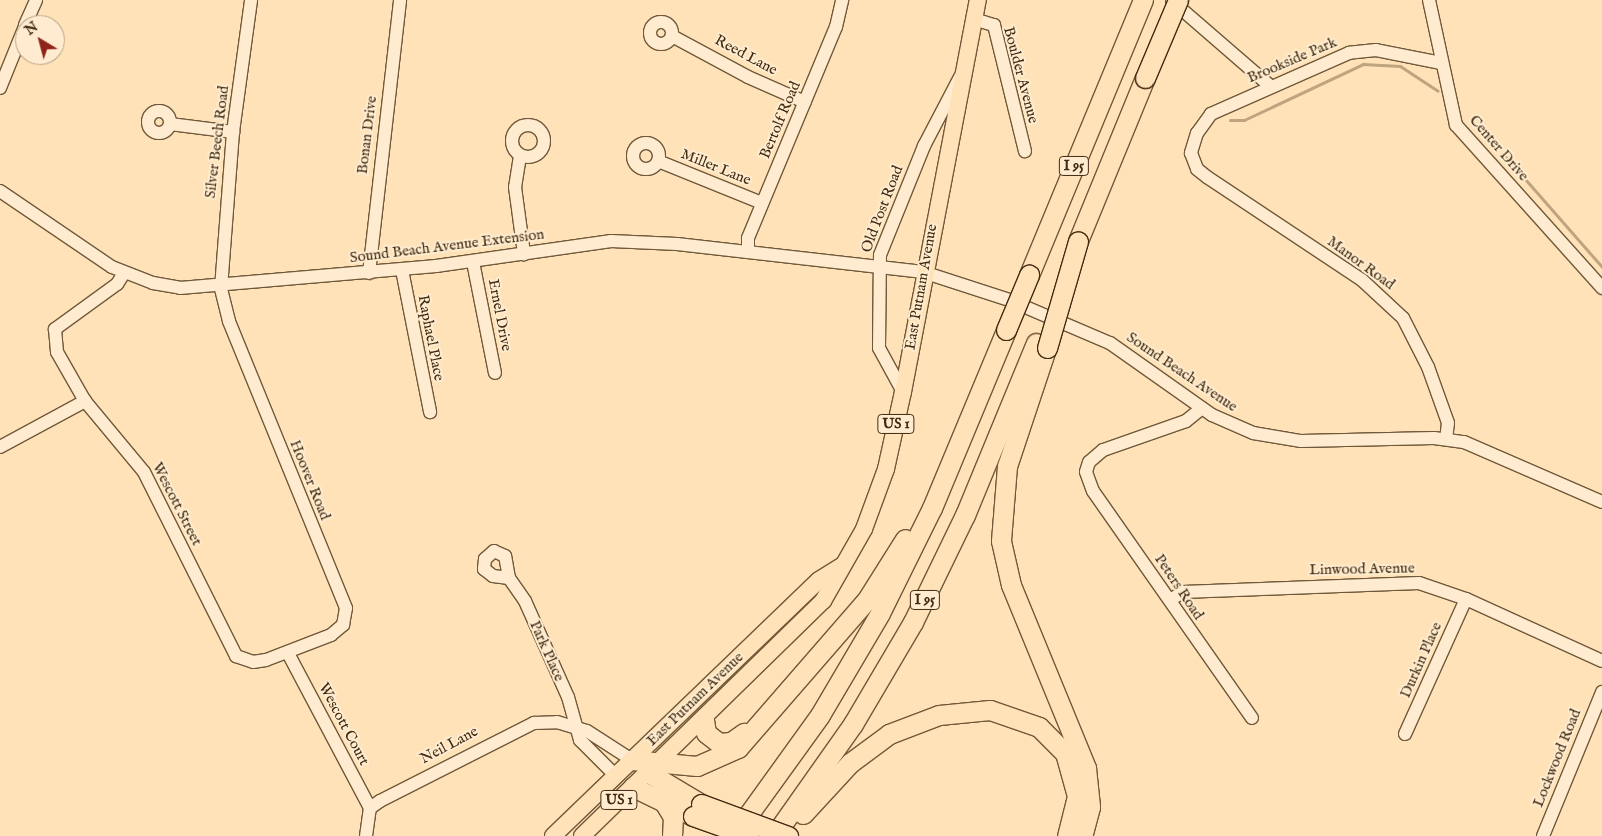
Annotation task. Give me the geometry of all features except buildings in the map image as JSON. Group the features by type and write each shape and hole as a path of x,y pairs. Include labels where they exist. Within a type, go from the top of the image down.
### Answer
{"highway":[{"name":"I 95","path":"733,836 861,648 916,544 1143,0"},
{"name":"I 95","path":"774,836 853,724 913,622 965,515 1042,345 1078,241 1178,0"},
{"path":"1042,345 1007,466 1001,540 1011,585 1086,768 1090,801 1082,836"},
{"path":"653,769 697,766 730,754 790,689 879,583 963,435"},
{"path":"704,720 712,739 731,742 790,689"},
{"path":"633,786 664,802 786,836 842,771 874,743 922,720 982,710 1030,722 1064,753 1077,796 1067,836"},
{"path":"632,760 653,769 697,810 749,836"},
{"path":"664,802 673,817 672,836"}],"main road":[{"name":"East Putnam Avenue","path":"553,836 819,580 840,566 864,529 878,494 903,392 923,272 978,0"},
{"name":"East Putnam Avenue","path":"582,836 704,720 823,602 839,578 840,566"},
{"name":"Park Place","path":"616,774 633,786"}],"street":[{"path":"29,15 36,0"},
{"name":"Silver Beech Road","path":"221,288 233,132 251,0"},
{"name":"Bonan Drive","path":"369,273 400,0"},
{"name":"Bertolf Road","path":"748,252 748,238 836,27 842,0"},
{"path":"1171,0 1270,86"},
{"name":"Center Drive","path":"1430,0 1441,62 1456,125 1465,138 1602,288"},
{"name":"Boulder Avenue","path":"974,19 994,25 1025,151"},
{"name":"Reed Lane","path":"672,36 748,77 805,102"},
{"path":"0,88 15,50"},
{"name":"Brookside Park","path":"1193,161 1196,133 1211,114 1270,86 1366,50 1441,62"},
{"name":"Old Post Road","path":"903,392 879,348 878,266 924,146 963,71"},
{"path":"170,124 233,132"},
{"path":"520,156 515,188 524,254"},
{"name":"Miller Lane","path":"658,161 762,203"},
{"name":"Manor Road","path":"1193,161 1228,193 1362,280 1403,318 1428,367 1448,422 1446,439"},
{"name":"Sound Beach Avenue Extension","path":"0,191 61,236 124,273 166,286 221,288 473,262 622,241 748,252 923,272"},
{"name":"Ernel Drive","path":"473,262 495,373"},
{"name":"Raphael Place","path":"402,270 430,412"},
{"name":"Sound Beach Avenue","path":"923,272 1009,300 1119,348 1202,408 1237,428 1276,439 1446,439 1492,452 1602,502"},
{"name":"Wescott Street","path":"124,273 117,284 61,322 52,336 85,401 144,472 229,648 236,656 254,662 289,655"},
{"name":"Hoover Road","path":"221,288 232,329 346,608 344,621 336,632 289,655"},
{"path":"0,447 85,401"},
{"name":"Peters Road","path":"1202,408 1186,421 1103,450 1089,462 1086,472 1093,491 1252,718"},
{"name":"Park Place","path":"509,578 524,601 564,688 574,728 580,740 616,774"},
{"name":"Linwood Avenue","path":"1170,600 1183,592 1387,583 1431,586 1466,599 1602,661"},
{"name":"Durkin Place","path":"1406,734 1466,599"},
{"name":"Wescott Court","path":"289,655 370,808"},
{"name":"Lockwood Road","path":"1545,835 1602,692"},
{"name":"Neil Lane","path":"370,808 518,728 542,721 574,728"},
{"path":"574,728 632,760"},
{"path":"366,836 370,808"}],"waterway":[{"path":"1230,120 1244,120 1363,64 1400,66 1438,91"},
{"path":"1504,155 1602,267"}]}
